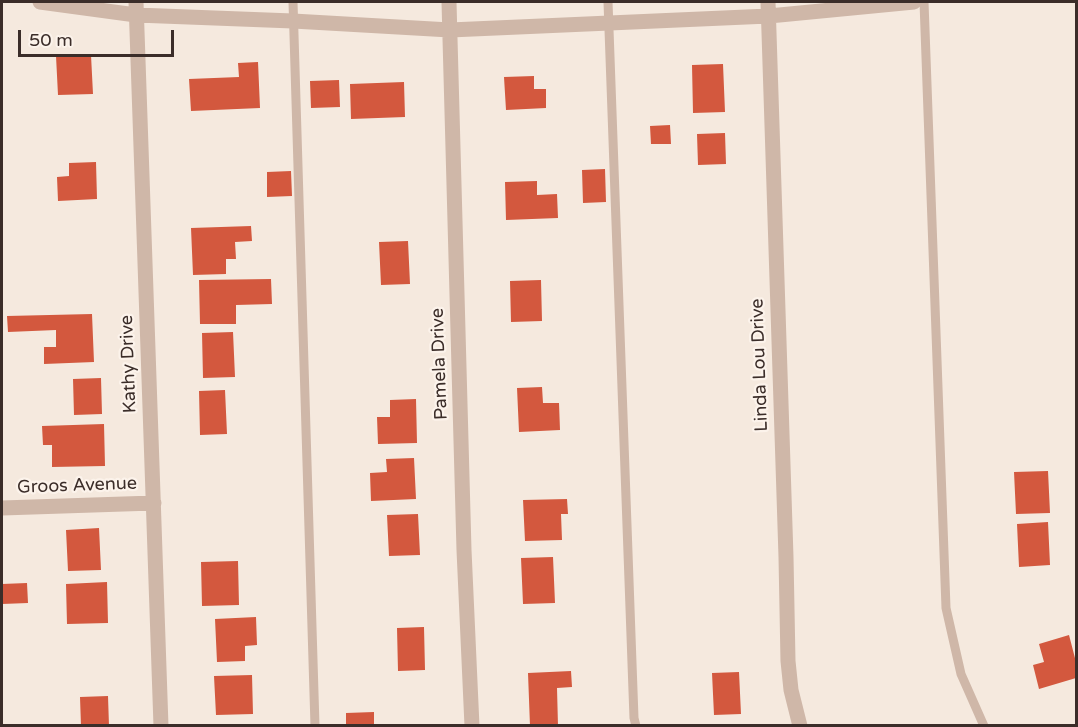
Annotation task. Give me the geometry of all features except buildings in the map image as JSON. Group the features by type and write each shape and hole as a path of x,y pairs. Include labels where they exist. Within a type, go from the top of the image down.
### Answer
{"street":[{"path":"40,2 450,30 609,24 768,9 914,2"},
{"name":"Pamela Drive","path":"449,2 471,726"},
{"name":"Kathy Drive","path":"136,8 161,726"},
{"name":"Linda Lou Drive","path":"768,9 788,661 791,690 800,726"},
{"name":"Groos Avenue","path":"2,508 154,503"}],"lane":[{"path":"292,2 315,726"},
{"path":"608,2 636,726"},
{"path":"924,2 946,608 961,674 984,726"}]}
